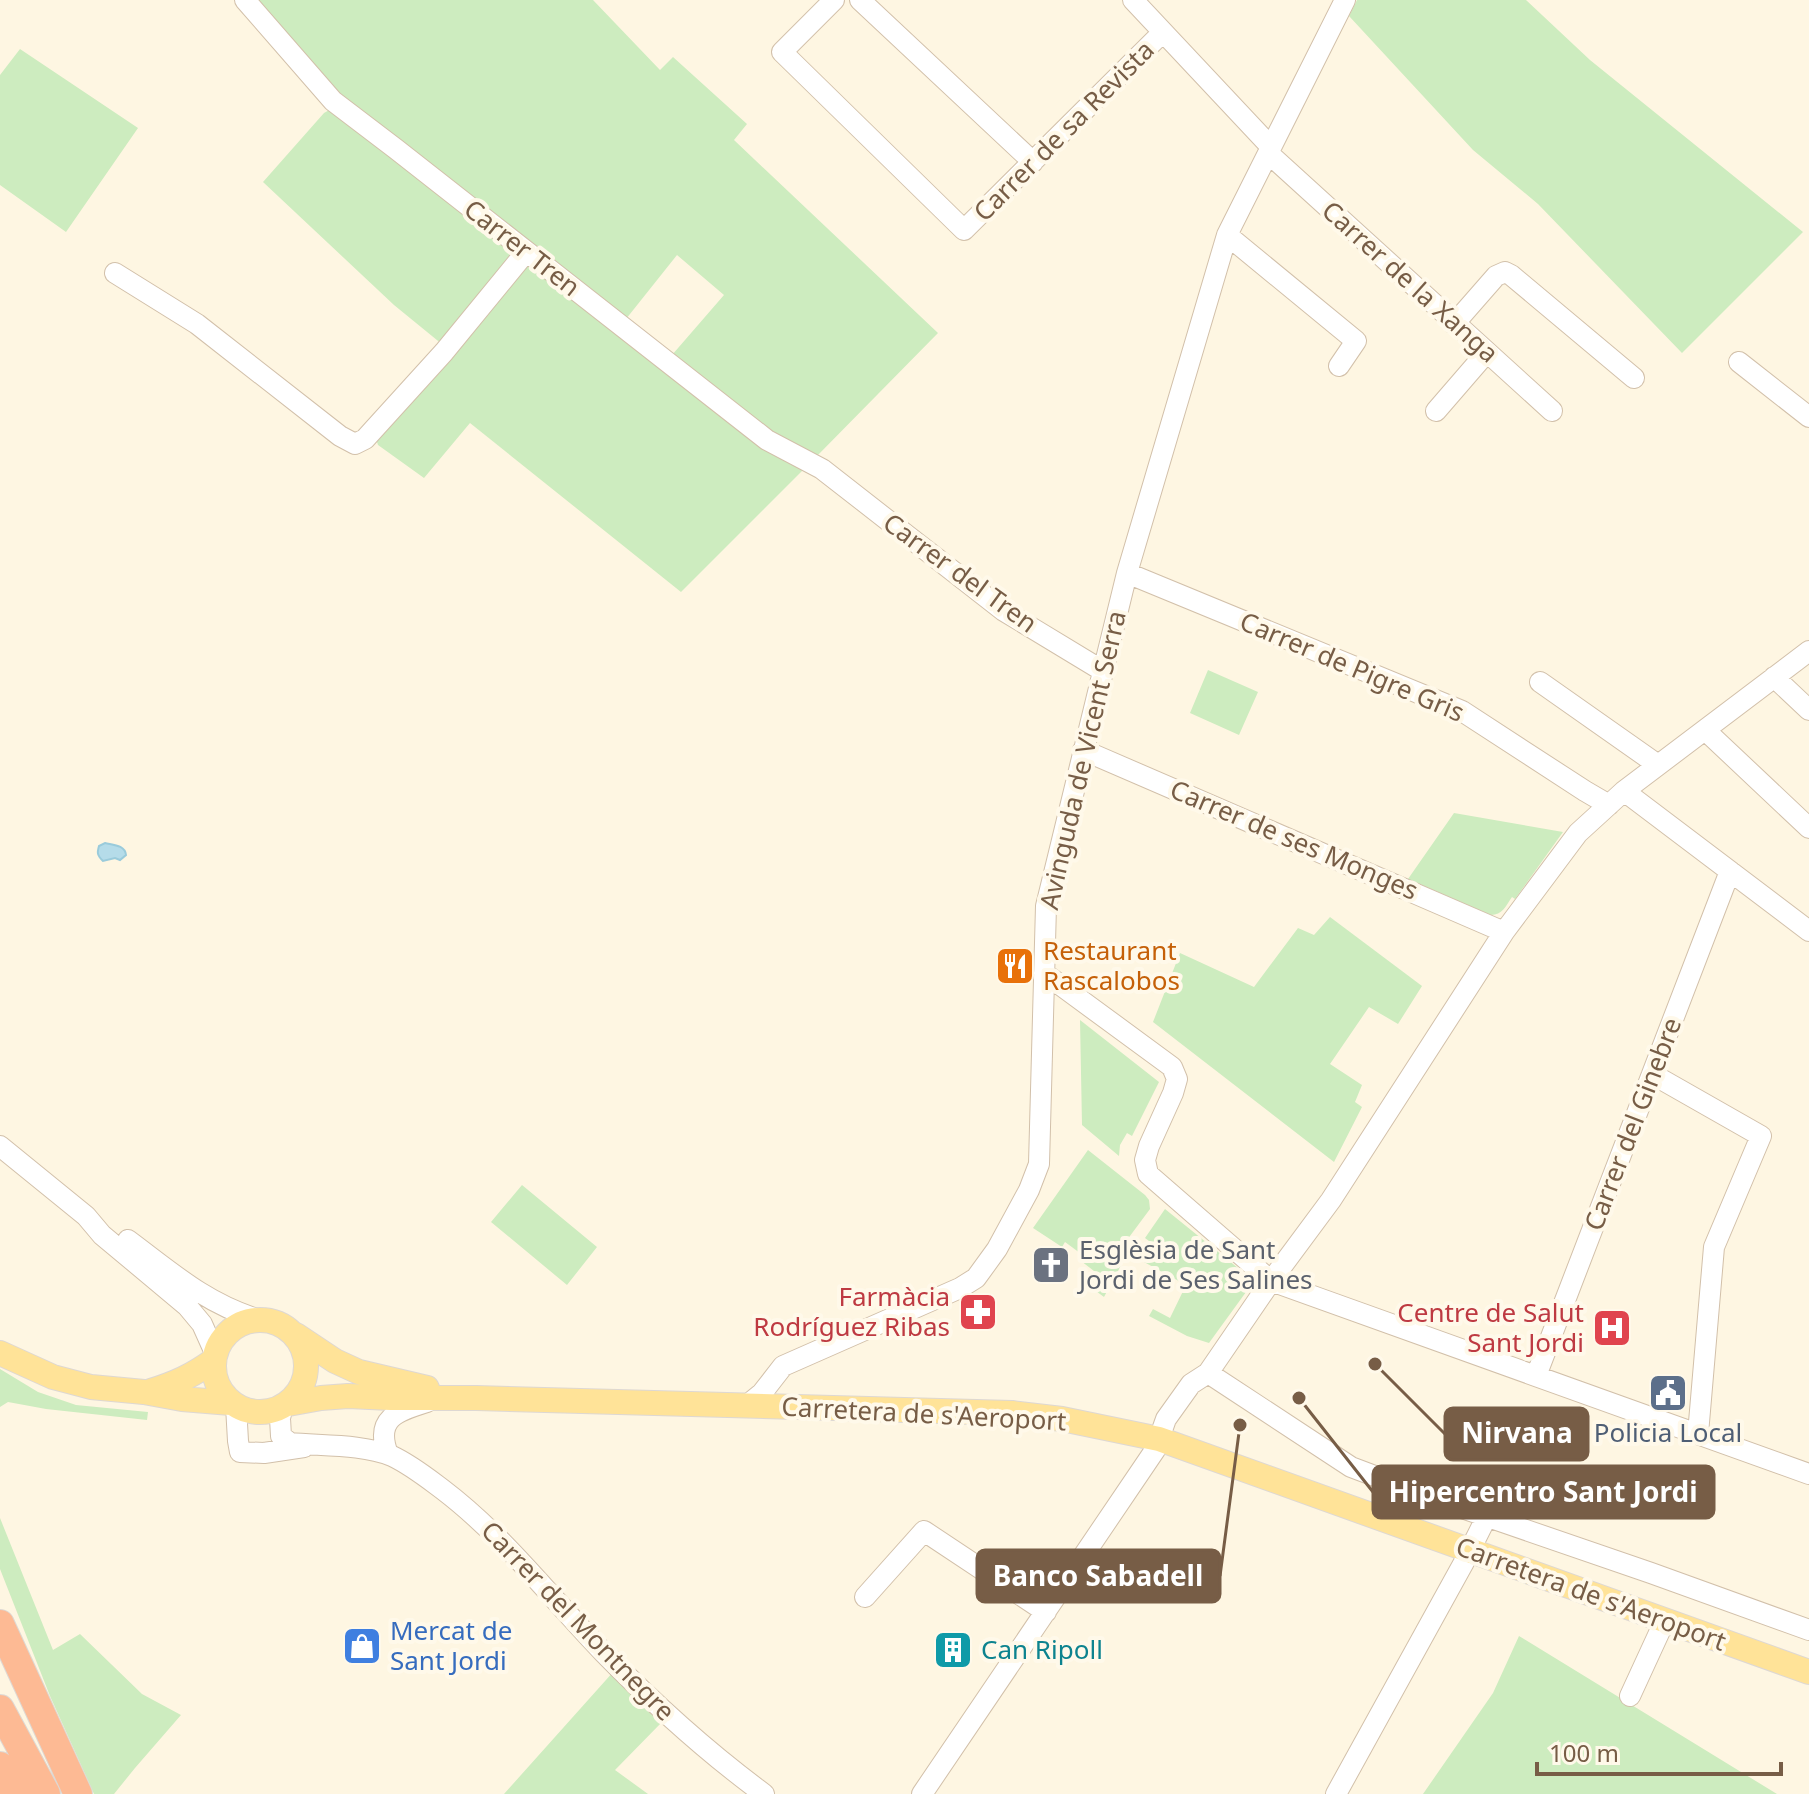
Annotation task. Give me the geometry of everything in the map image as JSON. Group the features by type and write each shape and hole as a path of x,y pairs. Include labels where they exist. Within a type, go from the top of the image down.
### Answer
{"highway":[{"path":"0,1624 78,1794"},
{"path":"0,1709 46,1794"},
{"path":"0,1766 16,1794"}],"main road":[{"path":"270,1320 283,1325 335,1361 359,1372 476,1398 348,1396 321,1398 262,1412 249,1411 223,1394 214,1372 214,1357 221,1340 231,1329 243,1322 270,1320"},
{"path":"285,1405 299,1392 307,1361 293,1333"},
{"path":"0,1353 53,1377 91,1387 234,1404"},
{"path":"144,1392 184,1380 214,1357"},
{"name":"Carretera de s'Aeroport","path":"476,1398 1012,1413 1075,1421 1159,1439 1809,1672"}],"street":[{"name":"Carrer Tren","path":"245,0 333,101 767,440 822,469"},
{"name":"Carrer de sa Revista","path":"834,0 782,52 964,230 1163,32"},
{"path":"860,0 1033,162"},
{"name":"Carrer de la Xanga","path":"1133,0 1269,150 1454,324 1552,411"},
{"name":"Avinguda de Vicent Serra","path":"746,1406 762,1393 783,1366 960,1288 976,1278 997,1249 1029,1190 1039,1164 1046,906 1127,573 1227,235 1345,0"},
{"path":"1227,235 1356,341 1339,366"},
{"path":"115,273 197,324 340,436 355,444 365,439 444,352 526,252"},
{"path":"1454,324 1496,276 1505,272 1634,378"},
{"path":"1436,411 1487,352"},
{"path":"1739,362 1809,417"},
{"name":"Carrer del Tren","path":"822,469 1004,611 1103,671"},
{"name":"Carrer de Pigre Gris","path":"1127,573 1462,711 1585,791 1616,798 1730,871 1809,931"},
{"path":"922,1794 1155,1450 1166,1419 1191,1384 1208,1373 1331,1200 1504,932 1578,833 1616,798 1809,651"},
{"path":"1774,677 1809,710"},
{"path":"1540,682 1658,765"},
{"path":"1705,730 1809,828"},
{"name":"Carrer de ses Monges","path":"1083,750 1504,932"},
{"name":"Carrer del Ginebre","path":"1536,1376 1730,871"},
{"path":"1044,973 1172,1067 1177,1079 1149,1146 1145,1160 1148,1174 1271,1281 1809,1474"},
{"path":"1652,1074 1761,1136 1714,1247 1698,1434"},
{"path":"0,1146 86,1216 102,1235 111,1235 206,1298 257,1319"},
{"path":"111,1235 187,1306 202,1324 214,1357"},
{"name":"Carretera de s'Aeroport","path":"1208,1373 1351,1467 1809,1630"},
{"path":"388,1454 383,1441 386,1424 392,1416 438,1399"},
{"name":"Carrer del Montnegre","path":"234,1404 240,1452 264,1453 315,1446"},
{"name":"Carrer del Montnegre","path":"285,1405 280,1418 281,1436 290,1443 388,1454 414,1467 491,1529 605,1654 650,1698 719,1761 764,1794"},
{"path":"1336,1794 1487,1516"},
{"path":"865,1597 924,1531 1046,1612"},
{"path":"1630,1696 1665,1620"}],"green space":[{"path":"257,0 593,0 660,70 673,57 747,124 734,140 938,333 816,457 763,426 672,355 724,295 677,255 626,319 320,78"},
{"path":"1357,0 1526,0 1590,60 1803,232 1682,353 1538,204 1473,150 1349,16"},
{"path":"20,49 138,128 66,232 0,185 0,75"},
{"path":"331,109 516,253 443,345 394,305 263,182"},
{"path":"525,264 539,270 806,467 681,592 470,423 424,478 378,445 375,436"},
{"path":"1208,670 1258,692 1239,735 1190,713"},
{"path":"1454,813 1563,832 1515,899 1512,897 1501,912 1491,915 1408,879"},
{"path":"1330,917 1422,986 1398,1024 1369,1007 1330,1064 1362,1085 1355,1102 1362,1107 1334,1162 1153,1022 1180,953 1254,987 1298,928 1314,935"},
{"path":"1080,1020 1159,1082 1132,1136 1127,1133 1120,1145 1119,1156 1082,1125"},
{"path":"1088,1150 1145,1195 1150,1209 1127,1240 1125,1258 1104,1297 1085,1283 1094,1271 1081,1261 1084,1256 1065,1242 1062,1247 1033,1228"},
{"path":"522,1185 597,1247 567,1285 491,1222"},
{"path":"1165,1209 1254,1281 1209,1343 1187,1336 1149,1316 1153,1309 1170,1318 1186,1285 1144,1262 1153,1244 1145,1238"},
{"path":"0,1369 38,1392 76,1405 148,1412 147,1420 8,1402 0,1407"},
{"path":"0,1518 53,1650 80,1634 142,1694 181,1715 114,1794 94,1794 50,1696 0,1569"},
{"path":"1519,1636 1777,1794 1423,1794 1493,1693"},
{"path":"614,1671 663,1721 615,1770 648,1794 504,1794"}],"water":[{"path":"105,843 121,847 126,855 120,860 103,861 98,850"}],"place":[{"name":"Restaurant Rascalobos","path":"1015,966"},
{"name":"Esglèsia de Sant Jordi de Ses Salines","path":"1051,1265"},
{"name":"Farmàcia Rodríguez Ribas","path":"978,1312"},
{"name":"Centre de Salut Sant Jordi","path":"1612,1328"},
{"name":"Nirvana","path":"1375,1364"},
{"name":"Policia Local","path":"1668,1393"},
{"name":"Hipercentro Sant Jordi","path":"1299,1398"},
{"name":"Banco Sabadell","path":"1240,1425"},
{"name":"Mercat de Sant Jordi","path":"362,1646"},
{"name":"Can Ripoll","path":"953,1650"}]}
